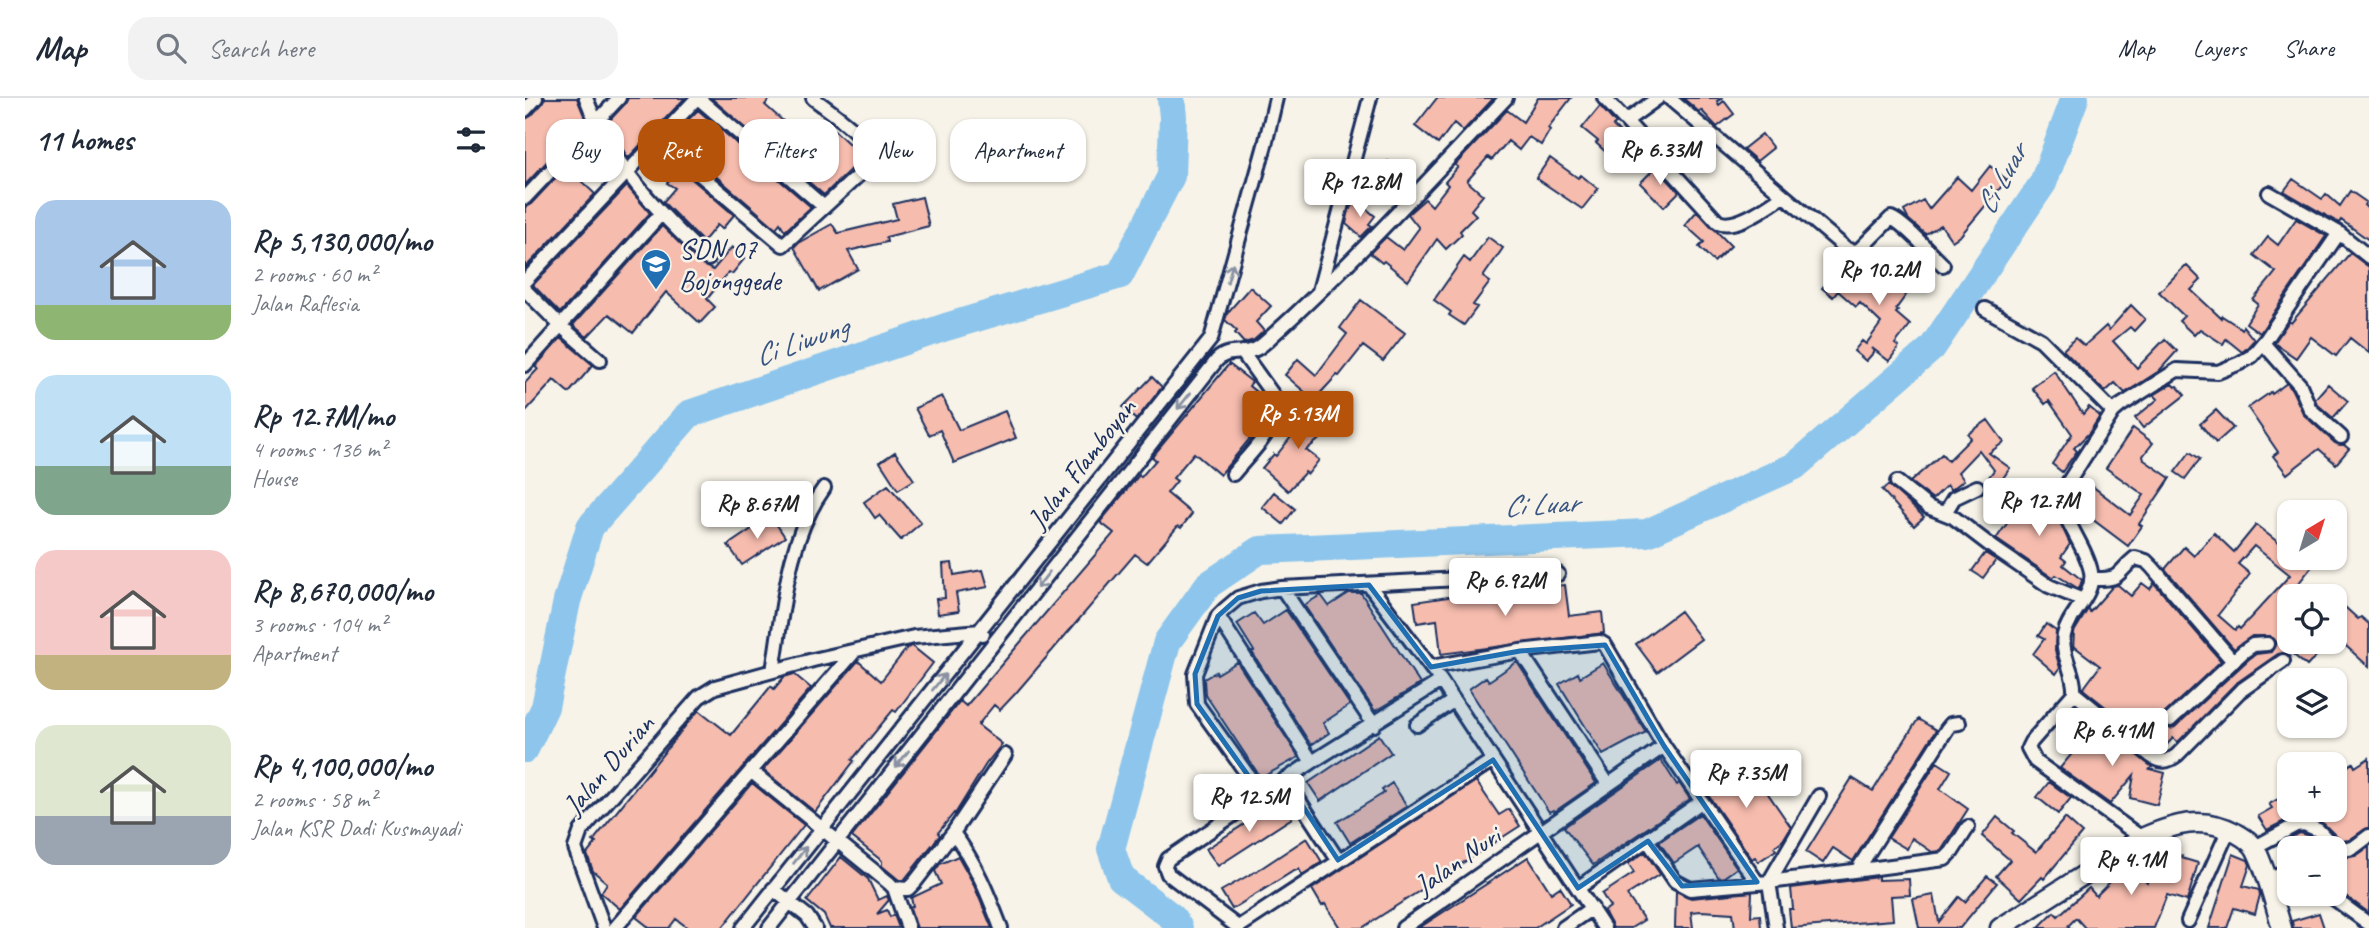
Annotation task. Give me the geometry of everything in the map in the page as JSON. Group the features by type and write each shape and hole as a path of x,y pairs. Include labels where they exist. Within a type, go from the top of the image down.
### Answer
{"main road":[{"path":"2000,928 2142,838 2165,828 2204,821 2229,829 2255,848 2282,928"}],"street":[{"path":"525,110 536,98"},
{"path":"586,98 593,119"},
{"path":"600,119 619,98"},
{"path":"679,119 698,98 824,206"},
{"path":"708,182 783,245 871,162 873,154 868,142 813,98"},
{"name":"Jalan Flamboyan","path":"743,928 1211,339 1262,159 1276,98"},
{"path":"1319,291 1370,98"},
{"path":"769,928 1217,360 1236,352 1255,349 1271,337 1506,98"},
{"path":"1604,98 1718,222 1731,224 1763,210 1783,196"},
{"path":"1626,121 1658,98"},
{"path":"1669,98 1853,252 1863,247 1891,218 1902,224 1943,265"},
{"path":"525,281 638,161"},
{"path":"624,168 660,215 708,259"},
{"path":"525,198 546,176"},
{"path":"2269,194 2310,214 2369,257"},
{"path":"525,365 660,215"},
{"path":"2283,661 2240,691 2177,755 2166,761 2151,756 2074,693 2064,635 2091,587 2091,579 2084,547 2062,507 2061,499 2071,475 2101,435 2113,412 2177,370 2218,372 2246,360 2263,343 2339,233"},
{"path":"525,290 600,360"},
{"path":"1985,309 2041,340 2113,412"},
{"path":"1211,339 1236,352 1275,398 1278,407 1276,419 1233,474"},
{"path":"2263,343 2300,385 2310,409 2341,437"},
{"path":"1107,468 1121,479"},
{"path":"1896,482 1927,507 1945,513 2049,586 2083,600"},
{"path":"1945,513 1954,498 1977,487"},
{"path":"824,488 810,512 793,556 773,671 914,637 980,631 995,642"},
{"path":"2091,579 2111,580 2117,578 2135,558 2146,561 2179,595 2232,660"},
{"path":"1262,795 1197,704 1195,674 1218,616 1238,598 1282,588 1558,574"},
{"path":"1369,585 1441,681 1604,928"},
{"path":"1282,588 1374,725"},
{"path":"1218,616 1312,762"},
{"path":"1431,667 1520,651 1600,642 1608,649 1664,746 1701,802 1763,882 1776,928"},
{"path":"2170,720 2232,660 2253,645 2267,644"},
{"path":"615,928 855,650"},
{"path":"1520,651 1608,784"},
{"name":"Jalan Durian","path":"604,928 575,848 581,831 699,697 715,687 773,671"},
{"path":"1441,681 1285,779 1168,859 1165,866 1168,874 1237,928 1493,760"},
{"path":"2074,693 2031,741 2028,748 2030,754 2035,761 2142,838"},
{"path":"1417,725 1453,701"},
{"path":"1858,869 1947,729 1951,724 1959,723"},
{"name":"Jalan Nuri","path":"1403,928 1664,746"},
{"path":"894,888 908,889 953,833 1005,755"},
{"path":"752,772 894,888 908,928"},
{"path":"1285,779 1338,860"},
{"path":"1763,882 1819,796"},
{"path":"1578,888 1701,802"},
{"path":"2255,848 2296,825 2314,827 2338,851 2353,848 2369,836"},
{"path":"1648,841 1675,881 1690,889 1945,859 1968,827"},
{"path":"2188,921 2229,829"},
{"path":"953,833 981,876 1001,928"},
{"path":"2267,880 2277,876"},
{"path":"773,889 807,916 815,928"},
{"path":"2344,906 2369,924"},
{"path":"1563,928 1592,908"}],"highlighted area":[{"path":"1369,585 1431,667 1520,651 1605,645 1664,746 1757,882 1682,886 1648,841 1578,888 1493,760 1338,860 1285,779 1262,795 1197,704 1195,674 1218,616 1238,598 1261,591"}],"building":[{"path":"545,98 577,98 586,119 546,119 546,163 525,185 525,119"},
{"path":"628,98 685,98 665,119 638,119 638,147 628,158 624,151 624,119 611,119"},
{"path":"711,98 771,98 765,105 781,119 739,119 739,122"},
{"path":"1437,98 1493,99 1463,131 1454,123 1438,144 1415,126"},
{"path":"1538,98 1571,98 1548,128 1550,130 1541,145 1529,137 1519,150 1508,141 1492,160 1488,157 1467,181 1483,195 1471,210 1476,215 1446,249 1437,239 1408,281 1370,253 1386,237 1403,250 1419,228 1408,214 1425,199 1432,206 1448,185 1445,182 1458,167 1455,165 1507,110 1523,122"},
{"path":"1683,98 1723,98 1717,101 1719,105 1724,101 1734,114 1717,127 1701,110 1699,112"},
{"path":"1600,106 1624,137 1608,154 1596,143 1598,141 1582,128"},
{"path":"698,110 708,119 689,119"},
{"path":"725,133 739,145 739,182 782,182 811,207 785,231 780,223 776,228 723,182 725,182"},
{"path":"839,134 853,148 853,167 839,180"},
{"path":"1762,134 1773,148 1757,161 1743,149"},
{"path":"1550,158 1578,178 1581,175 1598,189 1582,209 1536,178"},
{"path":"1388,161 1405,175 1392,190 1375,175"},
{"path":"1990,166 2007,180 1961,235 1952,241 1941,225 1925,234 1908,219 1904,211 1923,200 1929,209 1957,177 1971,190"},
{"path":"1656,167 1679,192 1664,207 1640,183"},
{"path":"2293,179 2322,199 2326,194 2340,206 2350,191 2366,202 2364,205 2369,210 2369,240 2341,220 2339,223 2284,191"},
{"path":"552,182 582,182 595,194 525,268 525,207"},
{"path":"695,182 734,215 722,229 717,225 703,242 663,202 675,188 667,183"},
{"path":"809,182 837,182 824,195"},
{"path":"627,186 650,213 560,313 533,285"},
{"path":"922,197 929,226 886,237 887,242 848,251 858,269 819,291 794,247 798,243 832,224 838,233 897,219 893,204"},
{"path":"1357,201 1375,216 1369,224 1372,226 1361,237 1346,224 1349,210"},
{"path":"1697,211 1731,246 1714,262 1699,247 1704,242 1685,225"},
{"path":"2296,219 2326,236 2260,333 2246,323 2258,304 2253,300 2276,272 2254,255 2268,237 2278,245"},
{"path":"662,226 702,265 713,270 732,247 745,258 732,274 729,272 707,299 715,307 700,323 666,292 633,333 609,314 587,337 573,325"},
{"path":"1488,237 1503,248 1483,277 1490,282 1473,305 1477,307 1464,325 1434,300 1464,257 1470,262"},
{"path":"2350,253 2369,267 2369,353 2350,338 2336,356 2311,337 2296,358 2274,343 2289,321 2291,323"},
{"path":"1898,256 1922,273 1896,309 1896,313 1910,325 1895,344 1899,347 1889,361 1872,348 1875,351 1866,361 1854,351 1862,341 1866,344 1881,323 1860,303 1856,307 1838,291 1833,297 1822,288 1836,271 1851,283 1856,278 1881,301 1899,275 1889,267"},
{"path":"2186,265 2201,280 2191,290 2221,318 2222,316 2242,329 2243,326 2254,340 2242,352 2226,339 2223,344 2200,329 2194,335 2179,321 2184,316 2159,292"},
{"path":"1250,287 1271,306 1256,322 1264,331 1254,340 1244,343 1235,333 1237,331 1225,320 1228,312"},
{"path":"1361,300 1405,333 1383,361 1363,346 1339,376 1337,375 1314,400 1285,375 1298,359 1316,375 1347,334 1340,328"},
{"path":"2131,305 2145,319 2134,331 2130,327 2113,341 2137,368 2165,339 2177,351 2159,371 2125,393 2115,383 2105,392 2063,350 2075,338 2084,346 2106,326 2109,330"},
{"path":"561,338 593,365 569,393 554,380 525,412 525,383 538,369 535,367"},
{"path":"1229,364 1252,382 1249,386 1267,401 1266,415 1259,423 1261,425 1220,475 1194,453 1173,478 1177,481 1167,493 1192,514 1181,528 1178,526 1147,563 1135,554 1015,694 1000,710 994,705 978,725 1002,744 986,764 955,814 938,833 940,835 904,880 899,880 882,866 882,861 852,837 960,701 966,706 1114,533 1100,522 1139,475 1141,477 1156,460 1152,457"},
{"path":"2054,371 2083,414 2089,407 2100,416 2089,433 2074,448 2077,451 2062,472 2052,464 2072,434 2049,401 2045,404 2032,388"},
{"path":"1152,377 1162,387 1136,420 1123,407"},
{"path":"2287,383 2304,415 2335,443 2349,449 2336,464 2319,449 2287,474 2273,456 2278,452 2248,408"},
{"path":"2172,384 2185,395 2143,428 2135,418 2158,399 2154,395"},
{"path":"2328,384 2348,401 2333,418 2315,399"},
{"path":"942,396 959,430 1005,411 1016,438 954,463 940,430 929,435 915,408"},
{"path":"1315,407 1333,428 1306,450 1319,460 1308,474 1305,472 1288,491 1262,468 1274,454 1276,456 1298,428 1294,424"},
{"path":"2216,410 2233,428 2216,443 2200,424"},
{"path":"1988,420 2004,442 1989,453 2010,468 1996,488 1986,481 1994,470 1979,450 1958,472 1964,480 1951,490 1947,485 1933,499 1910,482 1942,454 1948,461 1971,438 1968,434"},
{"path":"2133,428 2153,443 2143,456 2144,460 2170,478 2139,524 2142,526 2128,546 2072,504 2088,483 2130,515 2144,495 2106,468"},
{"path":"895,452 914,480 898,490 880,462"},
{"path":"2190,452 2200,459 2185,479 2175,472"},
{"path":"888,485 921,523 901,540 879,515 875,518 864,502"},
{"path":"1889,485 1924,517 1914,526 1882,490"},
{"path":"2030,491 2055,511 2070,544 2061,557 2066,561 2063,565 2082,580 2079,589 2056,575 2053,578 1996,539"},
{"path":"1274,492 1295,509 1283,524 1262,507"},
{"path":"771,516 785,537 742,565 728,545"},
{"path":"2256,525 2277,542 2277,565 2254,546 2238,564 2250,574 2218,615 2235,630 2238,627 2240,629 2277,589 2278,654 2235,684 2178,742 2173,738 2161,751 2083,689 2100,666 2075,647 2073,650 2074,632 2088,609 2090,612 2113,586 2118,585 2131,596 2142,583 2150,589 2154,583 2221,661 2164,714 2161,721 2164,726 2171,729 2175,727 2249,659 2256,654 2271,652 2276,643 2270,636 2252,636 2234,649 2165,569 2184,547 2194,556 2214,533 2234,552"},
{"path":"1985,553 1996,560 1983,578 1972,571"},
{"path":"952,563 954,575 983,570 988,587 956,593 959,611 938,614 936,599 945,598 943,564"},
{"path":"2284,570 2309,570 2298,584 2282,584 2290,575"},
{"path":"1565,585 1569,616 1602,612 1604,633 1441,654 1437,620 1417,623 1414,602 1488,591"},
{"path":"1349,593 1361,593 1420,684 1375,711 1304,605 1321,595 1329,606"},
{"path":"2347,609 2369,624 2369,667 2347,647"},
{"path":"1286,610 1350,705 1323,723 1329,733 1311,745 1237,624 1254,613 1263,625"},
{"path":"1680,611 1701,639 1657,672 1636,644"},
{"path":"2046,624 2056,631 2055,651 2060,668 2056,674 2033,654 2044,639 2038,636"},
{"path":"912,646 933,663 896,712 893,710 852,760 854,761 815,812 763,770 858,661 881,681 907,648"},
{"path":"2293,654 2318,654 2307,666"},
{"path":"1237,662 1299,757 1261,778 1205,694 1204,679"},
{"path":"1517,662 1596,783 1554,812 1549,812 1469,689 1486,677 1489,681"},
{"path":"1603,663 1646,732 1603,755 1559,684 1578,673 1580,677"},
{"path":"794,674 811,688 620,909 601,893 607,883 593,871 587,854 596,843 593,841 699,710 731,735 771,686 774,689 784,677"},
{"path":"1918,719 1936,730 1853,861 1833,848 1823,863 1806,852 1852,778 1873,791"},
{"path":"2092,719 2152,767 2150,769 2165,773 2157,805 2130,798 2134,775 2110,804 2060,768 2094,727 2089,723"},
{"path":"1379,735 1391,753 1320,801 1308,783"},
{"path":"2369,758 2369,827 2347,840 2347,836 2336,836 2320,822 2347,822 2347,767 2353,763 2355,767"},
{"path":"1661,760 1690,799 1593,865 1564,827"},
{"path":"1716,761 1729,781 1749,766 1791,827 1783,840 1774,847 1776,850 1758,862 1755,857 1752,859 1695,776"},
{"path":"1937,762 1951,771 1940,789 1968,809 1941,851 1932,852 1912,838 1907,849 1888,838"},
{"path":"1476,781 1499,815 1509,809 1520,826 1362,928 1340,928 1312,889"},
{"path":"2049,782 2071,798 2058,814 2037,797"},
{"path":"752,783 804,825 722,928 688,928 676,919 669,928 650,928 636,917"},
{"path":"1392,783 1407,806 1350,843 1337,822 1384,793 1382,790"},
{"path":"2277,800 2277,822 2282,822 2267,830 2258,816 2272,808 2269,804"},
{"path":"1280,801 1292,818 1218,866 1206,849"},
{"path":"1700,814 1737,868 1724,877 1719,878 1698,847 1674,863 1659,842"},
{"path":"1997,817 2036,852 2065,818 2082,833 2044,879 2042,877 2021,899 1996,876 2010,860 1982,836"},
{"path":"1307,838 1322,862 1302,875 1299,869 1292,872 1232,909 1221,891"},
{"path":"2161,847 2182,856 2181,858 2198,863 2187,901 2167,895 2154,928 2085,928 2076,918 2068,926 2070,928 2038,928 2054,912 2058,916 2089,888 2096,896 2128,864 2147,883"},
{"path":"2369,847 2369,913 2347,897 2347,857 2355,856"},
{"path":"1645,852 1660,874 1627,895 1644,920 1631,928 1613,928 1604,911 1610,907 1602,894 1634,873 1628,864"},
{"path":"2233,854 2248,860 2250,865 2243,886 2259,890 2255,914 2234,908 2227,928 2209,928"},
{"path":"958,856 992,928 917,928 910,908 913,906 911,898 941,884 935,871 940,864"},
{"path":"841,857 868,879 878,900 887,896 889,900 877,914 887,910 890,917 894,915 899,928 830,928 824,915 807,901"},
{"path":"1528,857 1551,893 1560,887 1571,904 1535,928 1419,928"},
{"path":"1987,876 1997,883 1960,928 1919,928 1913,899 1934,895 1939,922 1959,897 1965,902"},
{"path":"1878,877 1878,880 1909,879 1910,895 1891,896 1893,920 1791,928 1791,888"},
{"path":"1676,891 1691,898 1752,892 1751,916 1760,915 1761,928 1735,928 1733,913 1701,911 1691,912 1693,928 1675,928"},
{"path":"2319,913 2324,928 2293,928 2292,921"}],"waterway":[{"name":"Ci Liwung","path":"525,749 545,707 567,601 590,527 689,414 946,327 1120,275 1171,176 1171,98"},
{"name":"Ci Luar","path":"1179,928 1172,917 1121,878 1111,849 1167,642 1208,585 1260,550 1647,533 1795,466 1932,348 2043,183 2075,98"}],"place":[{"name":"SDN 07 Bojonggede","path":"656,291"}]}
